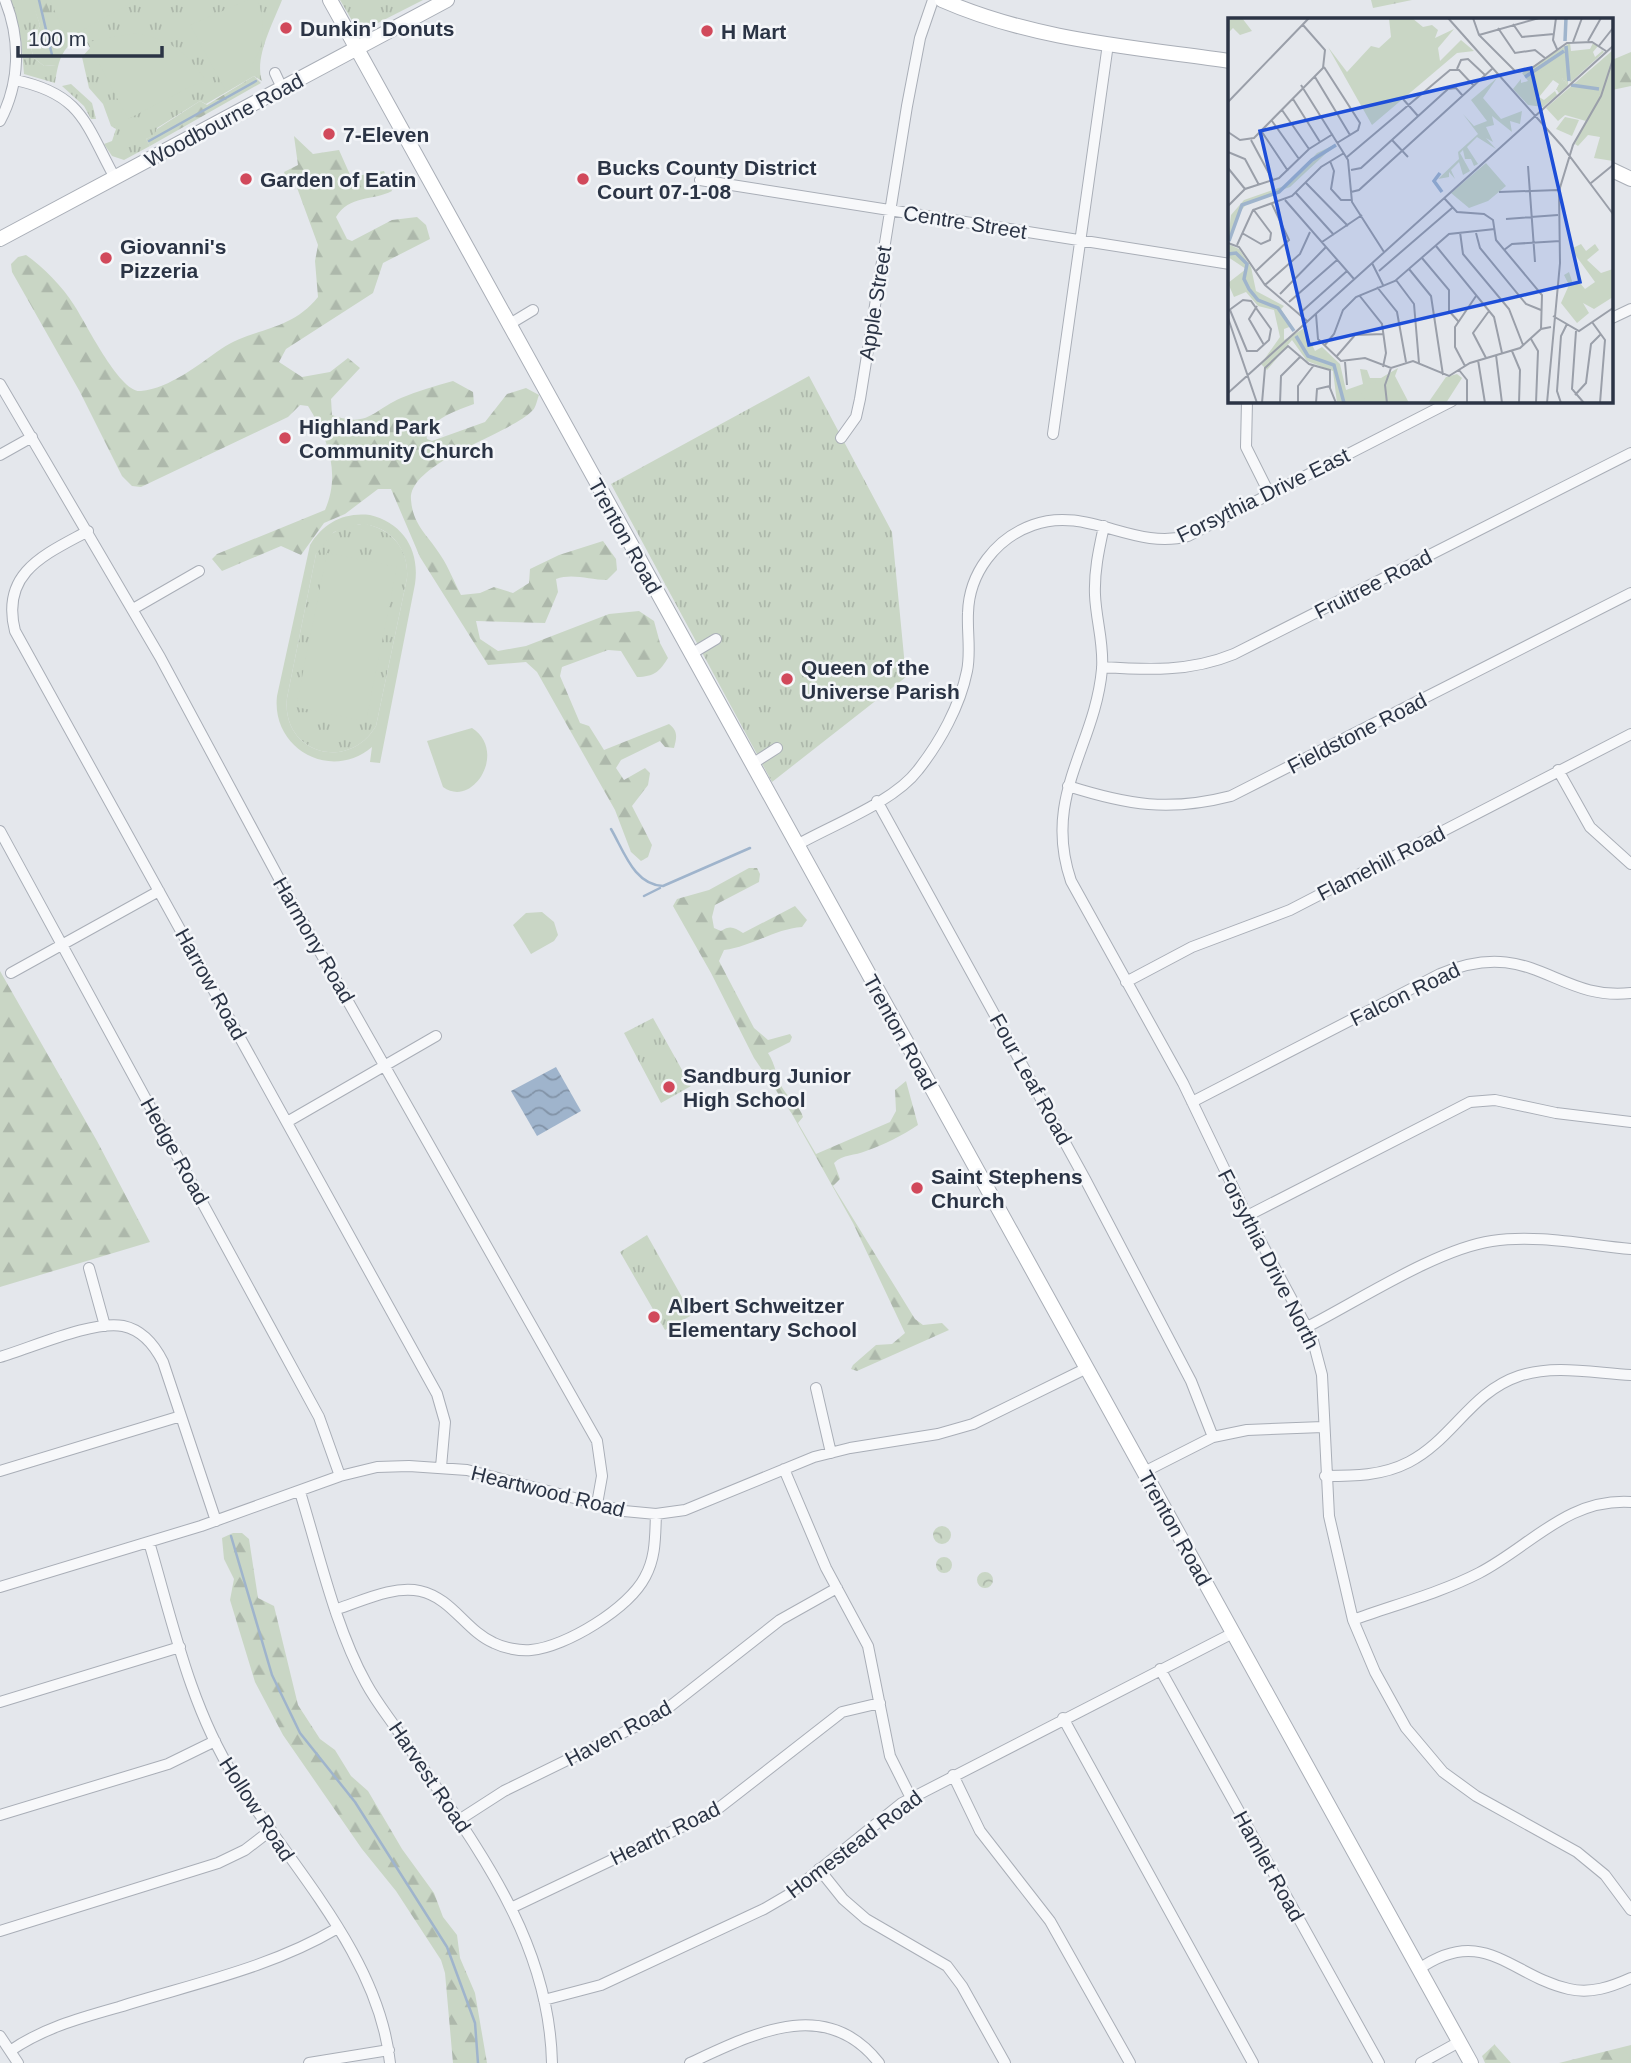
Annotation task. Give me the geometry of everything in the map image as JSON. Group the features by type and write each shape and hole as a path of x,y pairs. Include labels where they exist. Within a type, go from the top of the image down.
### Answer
{"main road":[{"name":"Trenton Road","path":"330,0 1471,2063"},
{"name":"Woodbourne Road","path":"0,239 447,0"},
{"path":"942,0 1004,24 1108,44 1228,61"},
{"path":"1614,171 1631,178"}],"street":[{"path":"0,121 15,80 16,41 5,0"},
{"name":"Apple Street","path":"841,438 856,417 860,399 889,210 920,38 933,0"},
{"path":"1053,434 1078,240 1108,44"},
{"path":"275,73 282,88"},
{"path":"15,80 54,90 66,98 84,121 115,178"},
{"name":"Centre Street","path":"701,180 1228,264"},
{"path":"1614,317 1631,309"},
{"path":"508,325 533,310"},
{"name":"Harmony Road","path":"0,384 133,609 290,899 597,1441 602,1476 597,1504"},
{"path":"1247,402 1246,447 1270,495"},
{"name":"Forsythia Drive East","path":"797,845 877,801 916,773 955,709 968,669 968,615 972,589 990,555 1009,537 1034,524 1067,519 1104,526 1151,540 1174,540 1270,495 1450,402"},
{"path":"0,455 32,437"},
{"name":"Fruitree Road","path":"1102,667 1170,670 1199,666 1234,654 1631,453"},
{"name":"Forsythia Drive North","path":"1104,526 1097,559 1094,596 1102,667 1100,683 1061,817 1065,864 1076,893 1192,1102 1247,1216 1307,1327 1322,1375 1329,1516 1353,1620 1375,1672 1406,1728 1434,1764 1476,1796 1577,1852 1605,1875 1631,1910"},
{"name":"Harrow Road","path":"88,531 42,557 21,574 11,597 12,620 27,654 440,1402 445,1422 441,1467"},
{"path":"133,609 199,571"},
{"name":"Fieldstone Road","path":"1068,786 1116,801 1151,806 1189,805 1231,796 1631,593"},
{"path":"691,654 716,639"},
{"name":"Flamehill Road","path":"1126,982 1192,947 1290,910 1631,734"},
{"path":"752,764 777,748"},
{"path":"1558,770 1590,827 1631,864"},
{"name":"Four Leaf Road","path":"877,801 1085,1179 1191,1381 1213,1437"},
{"name":"Hedge Road","path":"0,831 319,1417 340,1476"},
{"path":"11,973 159,891"},
{"name":"Falcon Road","path":"1192,1102 1440,974 1469,963 1496,960 1515,963 1593,991 1631,993"},
{"path":"287,1122 436,1036"},
{"path":"1247,1216 1470,1102 1495,1100 1556,1113 1631,1122"},
{"path":"1307,1327 1445,1255 1482,1243 1515,1240 1631,1249"},
{"path":"89,1268 105,1326"},
{"path":"0,1357 105,1326 128,1328 151,1343 163,1362 216,1521"},
{"name":"Heartwood Road","path":"0,1587 216,1521 340,1476 377,1467 441,1467 490,1475 597,1504 656,1514 699,1506 831,1452 963,1427 1087,1368"},
{"path":"1325,1476 1370,1474 1409,1462 1434,1444 1477,1399 1515,1377 1554,1369 1631,1375"},
{"path":"816,1388 831,1452"},
{"path":"0,1471 181,1416"},
{"path":"1144,1472 1213,1437 1247,1430 1323,1427"},
{"path":"784,1469 837,1588 868,1646 890,1756 911,1798"},
{"name":"Harvest Road","path":"300,1492 337,1609 368,1686 459,1819 513,1907 525,1935 544,2000 552,2063"},
{"path":"1353,1620 1478,1573 1576,1510 1603,1502 1631,1502"},
{"path":"337,1609 382,1594 419,1591 442,1601 493,1643 521,1650 542,1648 596,1623 635,1593 654,1557 656,1514"},
{"name":"Hollow Road","path":"149,1542 180,1647 215,1741 234,1776 337,1928 366,1977 389,2050 390,2063"},
{"name":"Haven Road","path":"459,1819 504,1791 659,1715 780,1620 837,1588"},
{"name":"Homestead Road","path":"544,2000 601,1985 764,1909 788,1895 868,1828 911,1798 1233,1633"},
{"path":"0,1702 180,1647"},
{"name":"Hamlet Road","path":"1160,1669 1379,2063"},
{"name":"Hearth Road","path":"513,1907 715,1811 842,1712 880,1703"},
{"path":"1063,1718 1253,2063"},
{"path":"0,1815 160,1767 215,1741"},
{"path":"953,1775 980,1831 1050,1921 1130,2063"},
{"path":"0,1931 218,1863 245,1850 271,1830"},
{"path":"819,1869 842,1899 866,1919 947,1966 962,1986 1004,2063"},
{"path":"10,2051 44,2031 255,1966 313,1942 337,1928"},
{"path":"1419,1969 1449,1955 1478,1951 1502,1958 1569,1989 1601,1989 1631,1978"},
{"path":"690,2063 762,2032 804,2024 843,2034 868,2050 879,2063"},
{"path":"0,2036 18,2063"},
{"path":"1421,2063 1459,2042"},
{"path":"309,2063 389,2050"}],"green space":[{"path":"10,0 32,0 40,25 31,46 33,57 44,66 56,65 42,0 282,0 262,51 262,81 254,76 206,104 200,101 157,128 155,135 146,139 150,146 124,160 112,156 104,144 112,141 116,129 111,126 103,104 89,88 82,57 90,48 87,43 79,38 64,51 55,83 24,74 21,39"},
{"path":"31,0 45,0 52,16 59,40 56,65 44,66 33,57 31,46 40,25"},
{"path":"50,0 136,0 67,39"},
{"path":"248,0 258,0 262,15 262,41 254,62 226,91 190,25"},
{"path":"340,0 423,0 366,29 354,24"},
{"path":"1371,0 1412,0 1373,8"},
{"path":"135,33 175,47 205,79 128,119 88,42"},
{"path":"1631,52 1631,86 1614,90 1614,59"},
{"path":"254,76 261,83 150,146 146,139 154,135 157,129 200,101 207,105"},
{"path":"71,84 92,103 96,119 91,119 84,106 62,86"},
{"path":"294,136 313,154 339,150 351,177 384,171 392,191 354,202 341,210 336,217 347,239 352,241 392,220 417,217 426,225 430,239 383,263 373,293 286,349 279,362 302,377 330,372 348,358 360,368 331,399 332,415 344,419 362,419 401,398 453,381 473,392 474,404 448,415 431,427 426,433 427,439 432,441 485,422 507,394 526,388 539,395 534,409 521,419 442,461 414,486 411,500 415,517 444,561 461,595 480,593 494,587 513,593 529,583 530,569 559,555 603,541 616,559 617,570 607,580 575,577 556,579 558,592 545,623 476,621 480,639 498,651 526,646 609,614 639,611 654,621 660,643 668,658 656,672 637,677 621,651 608,650 562,667 560,676 580,723 589,726 604,750 669,724 675,732 674,748 665,747 660,741 621,760 616,768 624,780 645,768 650,773 648,785 632,806 652,845 648,857 641,861 631,852 615,810 537,672 526,662 488,665 420,557 391,489 378,489 345,514 324,523 301,555 281,546 222,571 212,559 217,554 325,510 332,483 330,457 308,406 300,405 288,417 141,487 132,486 122,476 80,392 12,272 11,264 18,257 26,255 46,271 69,298 113,369 133,389 152,389 173,381 233,342 296,317 318,297 315,261 318,245 292,174 286,177 284,172 298,165"},
{"path":"809,376 892,532 906,677 772,782 611,484"},
{"path":"360,515 382,519 400,531 412,549 416,572 380,763 370,762 372,747 356,757 339,761 322,760 307,754 294,745 284,731 278,715 277,696 310,545 328,525 343,517","holes":["360,524 371,525 396,540 407,567 407,578 376,726 364,741 349,749 334,752 319,750 305,743 294,732 288,717 287,698 316,554 334,532"]},
{"path":"366,524 384,531 397,543 405,559 407,578 376,726 364,741 349,749 334,752 319,750 305,743 294,732 288,717 287,698 316,554 325,540 336,531"},
{"path":"327,553 397,567 366,721 296,707"},
{"path":"472,728 482,738 487,750 487,763 475,784 454,792 443,787 427,741"},
{"path":"749,868 757,868 760,874 759,882 715,905 712,917 714,928 721,931 732,928 743,933 795,906 807,920 802,927 724,950 719,961 754,1028 768,1040 790,1034 792,1037 790,1042 768,1053 783,1089 802,1113 803,1117 798,1123 816,1154 890,1122 896,1111 895,1090 906,1081 918,1125 880,1146 838,1160 834,1163 840,1179 833,1186 915,1319 923,1325 942,1323 949,1330 857,1371 851,1369 853,1365 876,1345 892,1344 905,1333 853,1223 792,1114 754,1058 673,906 677,899 709,890"},
{"path":"542,912 554,922 558,935 554,941 531,954 513,925 526,913"},
{"path":"0,971 97,1141 150,1242 0,1287"},
{"path":"653,1018 691,1086 661,1103 624,1033"},
{"path":"647,1235 692,1315 665,1330 620,1252"},
{"path":"942,1526 950,1531 951,1535 946,1543 942,1544 934,1539 933,1535 938,1527"},
{"path":"233,1533 242,1533 249,1539 258,1598 274,1606 298,1705 320,1739 335,1750 351,1776 368,1791 402,1849 434,1893 443,1917 457,1935 460,1958 475,1993 487,2063 453,2063 445,1973 441,1960 396,1891 362,1849 283,1735 255,1682 230,1600 234,1579 224,1559 222,1538"},
{"path":"944,1557 950,1559 950,1571 944,1573 938,1571 936,1565 938,1559"},
{"path":"982,1572 988,1572 993,1580 991,1586 982,1588 977,1583 977,1577"},
{"path":"1495,2044 1511,2063 1485,2063 1482,2056"},
{"path":"1631,2045 1631,2063 1559,2063"}],"water":[{"path":"556,1067 581,1111 537,1136 511,1091"}],"waterway":[{"path":"39,0 52,55"},
{"path":"149,141 256,81"},
{"path":"611,829 637,873 644,880 663,886 750,848"},
{"path":"644,896 660,888"},
{"path":"231,1536 272,1675 300,1733 355,1802 447,1947 475,2023 478,2063"}],"place":[{"name":"Dunkin' Donuts","path":"286,28"},
{"name":"H Mart","path":"707,31"},
{"name":"7-Eleven","path":"329,134"},
{"name":"Garden of Eatin","path":"246,179"},
{"name":"Bucks County District Court 07-1-08","path":"583,179"},
{"name":"Giovanni's Pizzeria","path":"106,258"},
{"name":"Highland Park Community Church","path":"285,438"},
{"name":"Queen of the Universe Parish","path":"787,679"},
{"name":"Sandburg Junior High School","path":"669,1087"},
{"name":"Saint Stephens Church","path":"917,1188"},
{"name":"Albert Schweitzer Elementary School","path":"654,1317"}]}
